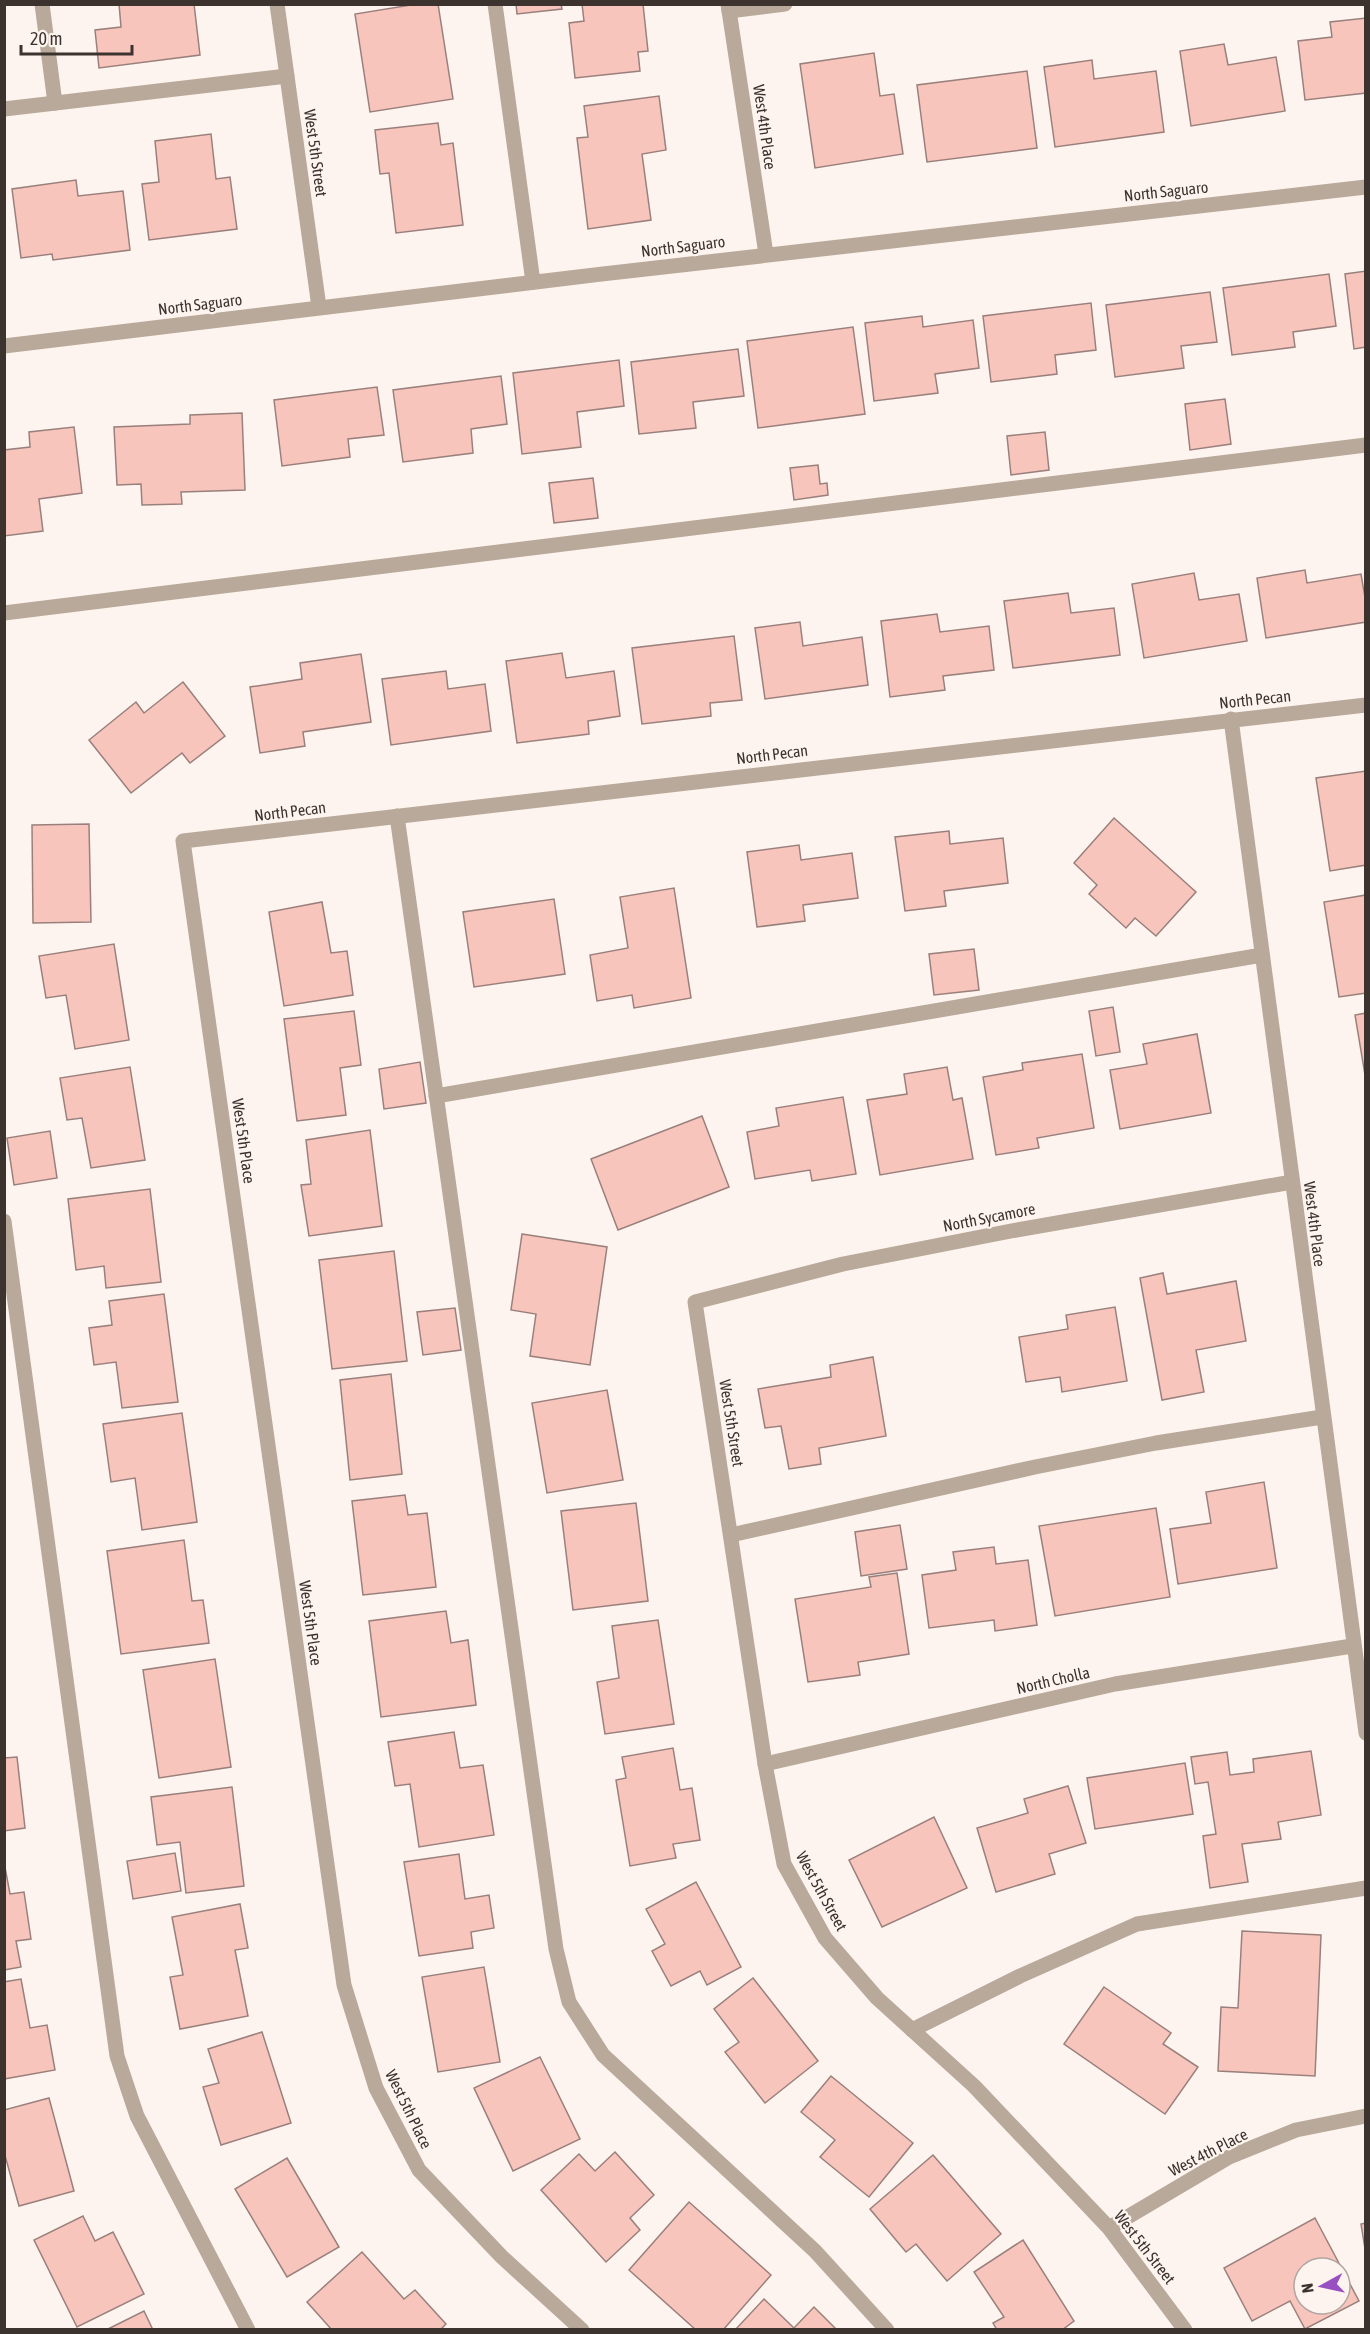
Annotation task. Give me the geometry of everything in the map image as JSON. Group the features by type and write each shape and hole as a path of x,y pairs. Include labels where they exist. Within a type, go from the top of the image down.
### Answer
{"street":[{"path":"42,4 56,103"},
{"name":"West 5th Street","path":"277,4 319,307"},
{"path":"495,4 533,282"},
{"path":"729,8 784,4"},
{"name":"West 4th Place","path":"729,8 766,255"},
{"path":"4,109 287,76"},
{"name":"North Saguaro","path":"4,346 1071,219 1365,187"},
{"path":"4,613 1365,445"},
{"name":"North Pecan","path":"183,841 1365,705"},
{"name":"West 4th Place","path":"1231,719 1365,1733"},
{"path":"397,816 556,1948 569,2002 603,2055 814,2252 887,2330"},
{"name":"West 5th Place","path":"183,841 344,1985 376,2088 419,2170 502,2257 582,2330"},
{"path":"436,1095 1262,955"},
{"name":"North Sycamore","path":"695,1302 843,1263 1292,1182"},
{"path":"4,1221 117,2056 137,2116 248,2330"},
{"name":"West 5th Street","path":"695,1302 765,1764 784,1864 825,1938 877,1998 974,2086 1109,2228 1185,2330"},
{"path":"730,1535 1035,1467 1156,1443 1322,1417"},
{"name":"North Cholla","path":"765,1764 1115,1684 1352,1646"},
{"path":"912,2030 1020,1976 1137,1924 1365,1888"},
{"name":"West 4th Place","path":"1109,2228 1229,2157 1296,2130 1365,2116"}],"building":[{"path":"119,4 194,4 200,55 99,68 95,30 121,27"},
{"path":"417,4 438,4 453,99 370,112 355,14"},
{"path":"516,4 561,4 562,9 517,14"},
{"path":"582,4 643,4 648,51 638,52 640,71 575,78 569,23 584,21"},
{"path":"1366,18 1366,93 1305,100 1298,41 1332,37 1330,22"},
{"path":"1224,44 1228,65 1276,57 1285,111 1191,126 1180,51"},
{"path":"874,53 880,96 894,94 903,154 815,168 800,64"},
{"path":"1092,60 1094,79 1156,71 1164,132 1055,147 1044,67"},
{"path":"1027,71 1037,148 927,162 917,85"},
{"path":"659,96 666,150 642,154 651,220 588,229 577,138 588,137 584,106"},
{"path":"438,123 441,145 453,143 463,225 396,233 389,173 380,174 375,130"},
{"path":"211,134 216,179 230,177 237,229 149,240 142,184 159,182 155,141"},
{"path":"76,180 78,196 123,191 130,250 53,260 52,254 21,258 12,189"},
{"path":"1366,271 1366,347 1354,349 1345,274"},
{"path":"1329,274 1336,326 1293,332 1295,347 1232,355 1223,288"},
{"path":"1210,292 1217,342 1181,346 1184,368 1115,377 1106,305"},
{"path":"1091,303 1096,350 1055,355 1057,374 991,382 983,316"},
{"path":"922,316 923,327 973,320 979,368 935,374 938,393 874,401 865,323"},
{"path":"853,327 865,414 758,428 747,341"},
{"path":"738,349 744,396 693,402 696,428 639,434 631,362"},
{"path":"619,360 624,406 577,412 581,447 522,454 513,373"},
{"path":"501,376 507,424 471,429 473,453 403,462 393,390"},
{"path":"377,387 384,435 348,439 350,457 282,466 274,400"},
{"path":"1225,399 1231,444 1190,450 1185,404"},
{"path":"242,413 245,490 181,492 182,504 142,505 141,484 117,485 114,427 190,424 190,415"},
{"path":"74,427 82,493 39,499 43,531 4,536 4,450 30,447 29,432"},
{"path":"1045,432 1049,470 1011,475 1007,436"},
{"path":"818,465 820,484 827,483 828,495 794,500 790,468"},
{"path":"593,478 598,518 554,523 549,483"},
{"path":"1305,570 1307,583 1361,574 1366,603 1366,622 1266,638 1257,578"},
{"path":"1194,573 1199,600 1239,594 1247,641 1144,658 1132,584"},
{"path":"1068,593 1071,613 1114,608 1120,655 1013,668 1004,601"},
{"path":"937,614 940,632 989,626 994,670 943,676 945,690 890,697 881,621"},
{"path":"800,622 803,646 862,637 868,685 765,699 755,628"},
{"path":"734,636 742,700 710,703 711,716 642,724 632,648"},
{"path":"562,653 566,678 614,671 620,716 588,721 589,734 517,743 506,661"},
{"path":"361,654 371,722 303,732 305,746 260,753 250,687 302,679 300,663"},
{"path":"446,671 448,689 485,684 491,731 391,745 382,679"},
{"path":"183,682 225,736 190,763 182,753 131,793 89,740 136,702 144,713"},
{"path":"1366,771 1366,865 1330,871 1316,778"},
{"path":"1114,818 1196,892 1156,936 1135,918 1126,928 1089,894 1097,885 1074,863"},
{"path":"89,824 91,922 33,923 32,825"},
{"path":"949,831 950,844 1003,838 1008,883 944,891 946,906 905,911 895,837"},
{"path":"799,845 801,860 852,853 858,898 803,905 805,921 757,927 747,852"},
{"path":"674,888 691,998 634,1008 632,995 597,1001 590,955 628,948 620,897"},
{"path":"1366,895 1366,993 1339,997 1324,902"},
{"path":"554,899 565,974 474,987 463,912"},
{"path":"322,902 331,953 347,951 353,995 284,1006 269,912"},
{"path":"114,944 129,1040 75,1049 66,995 46,998 39,956"},
{"path":"974,949 979,990 934,995 929,954"},
{"path":"1113,1007 1120,1052 1096,1056 1089,1011"},
{"path":"354,1011 361,1065 340,1068 346,1115 297,1121 284,1019"},
{"path":"1366,1013 1366,1081 1355,1015"},
{"path":"1197,1034 1211,1113 1120,1129 1110,1070 1147,1064 1143,1044"},
{"path":"1082,1054 1094,1128 1037,1138 1039,1148 996,1155 983,1077 1023,1070 1022,1063"},
{"path":"420,1062 426,1103 384,1109 379,1069"},
{"path":"130,1067 145,1160 91,1168 82,1118 67,1120 60,1078"},
{"path":"947,1067 953,1100 962,1098 973,1159 880,1175 867,1100 907,1094 904,1074"},
{"path":"843,1097 856,1174 812,1181 810,1170 755,1179 747,1132 779,1126 776,1108"},
{"path":"702,1116 729,1187 618,1230 591,1159"},
{"path":"370,1130 382,1226 309,1236 301,1185 311,1184 306,1140"},
{"path":"50,1131 57,1178 14,1185 7,1138"},
{"path":"150,1189 161,1282 106,1288 104,1266 76,1270 68,1199"},
{"path":"522,1234 607,1247 590,1365 530,1356 536,1314 511,1310"},
{"path":"394,1251 407,1361 332,1369 319,1260"},
{"path":"1163,1273 1167,1294 1236,1281 1246,1341 1196,1350 1204,1392 1162,1400 1140,1278"},
{"path":"164,1294 178,1402 122,1408 116,1362 94,1365 89,1328 112,1325 109,1301"},
{"path":"1115,1307 1127,1381 1062,1392 1060,1377 1026,1382 1019,1337 1068,1329 1066,1315"},
{"path":"455,1308 461,1350 423,1355 417,1312"},
{"path":"873,1357 886,1436 819,1448 821,1464 789,1469 781,1426 765,1428 758,1389 831,1377 830,1365"},
{"path":"391,1374 402,1474 350,1480 340,1380"},
{"path":"607,1390 623,1480 547,1493 532,1403"},
{"path":"182,1413 197,1522 142,1530 135,1478 111,1482 103,1424"},
{"path":"1264,1482 1277,1568 1178,1584 1170,1529 1211,1523 1206,1492"},
{"path":"405,1495 408,1515 427,1513 436,1587 363,1595 352,1501"},
{"path":"636,1503 648,1601 573,1610 561,1511"},
{"path":"1156,1508 1170,1597 1055,1616 1039,1526"},
{"path":"900,1525 907,1569 861,1576 855,1532"},
{"path":"184,1540 192,1601 203,1600 209,1643 121,1654 107,1551"},
{"path":"994,1547 996,1564 1028,1560 1037,1625 995,1631 994,1620 929,1628 922,1575 956,1570 953,1552"},
{"path":"897,1573 909,1654 858,1662 860,1675 808,1682 795,1599 871,1587 869,1577"},
{"path":"446,1611 451,1643 468,1640 476,1705 381,1717 369,1621"},
{"path":"658,1620 674,1724 605,1734 597,1682 619,1678 612,1626"},
{"path":"215,1659 231,1767 159,1778 143,1670"},
{"path":"454,1732 460,1768 483,1765 494,1835 419,1847 410,1784 395,1786 388,1742"},
{"path":"673,1748 680,1790 692,1788 700,1840 673,1844 676,1858 630,1866 616,1780 626,1778 622,1757"},
{"path":"1311,1751 1321,1815 1278,1822 1281,1839 1242,1844 1248,1882 1210,1888 1203,1836 1216,1834 1208,1782 1195,1784 1191,1757 1227,1752 1230,1775 1254,1772 1253,1759"},
{"path":"17,1757 25,1828 4,1831 4,1758"},
{"path":"1185,1763 1193,1814 1095,1829 1087,1778"},
{"path":"1068,1786 1086,1843 1049,1854 1055,1874 996,1892 977,1828 1028,1813 1024,1799"},
{"path":"232,1787 244,1886 186,1893 180,1842 157,1845 151,1797"},
{"path":"934,1817 967,1888 882,1927 849,1860"},
{"path":"175,1853 181,1891 133,1899 127,1861"},
{"path":"459,1854 465,1899 489,1895 494,1928 471,1932 473,1948 419,1956 404,1862"},
{"path":"4,1862 10,1894 24,1892 31,1939 16,1941 21,1967 4,1970"},
{"path":"696,1882 741,1967 707,1985 700,1971 671,1986 652,1951 665,1944 646,1909"},
{"path":"240,1904 248,1948 235,1950 248,2016 180,2029 170,1977 183,1975 172,1917"},
{"path":"1242,1931 1321,1935 1315,2076 1218,2071 1221,2007 1238,2008"},
{"path":"484,1967 500,2062 438,2072 422,1977"},
{"path":"753,1978 818,2061 765,2103 725,2052 739,2042 714,2009"},
{"path":"21,1979 30,2028 47,2025 55,2070 4,2079 4,1982"},
{"path":"1104,1987 1171,2033 1163,2044 1198,2067 1165,2114 1064,2044"},
{"path":"262,2032 291,2123 221,2145 203,2087 219,2083 208,2049"},
{"path":"540,2057 580,2139 513,2171 474,2088"},
{"path":"831,2076 913,2143 869,2197 820,2157 835,2140 801,2112"},
{"path":"49,2098 74,2191 19,2206 4,2152 4,2110"},
{"path":"615,2152 654,2195 630,2218 640,2230 606,2262 541,2190 579,2154 595,2171"},
{"path":"933,2155 1001,2234 947,2281 916,2244 906,2252 870,2209"},
{"path":"287,2158 339,2247 287,2277 235,2189"},
{"path":"689,2202 771,2275 723,2330 696,2330 629,2270"},
{"path":"83,2216 95,2241 113,2232 144,2294 77,2327 34,2240"},
{"path":"1315,2218 1335,2256 1292,2256 1292,2305 1290,2301 1252,2321 1224,2268"},
{"path":"1366,2223 1366,2255 1361,2224"},
{"path":"1023,2240 1074,2321 1062,2330 997,2330 993,2323 1004,2317 974,2272"},
{"path":"362,2252 404,2299 415,2290 446,2324 440,2330 332,2330 307,2302"},
{"path":"1352,2288 1359,2301 1352,2305"},
{"path":"764,2299 794,2328 814,2307 837,2330 735,2330"},
{"path":"144,2311 153,2330 106,2330"},
{"path":"1298,2316 1330,2316 1305,2329"}]}
